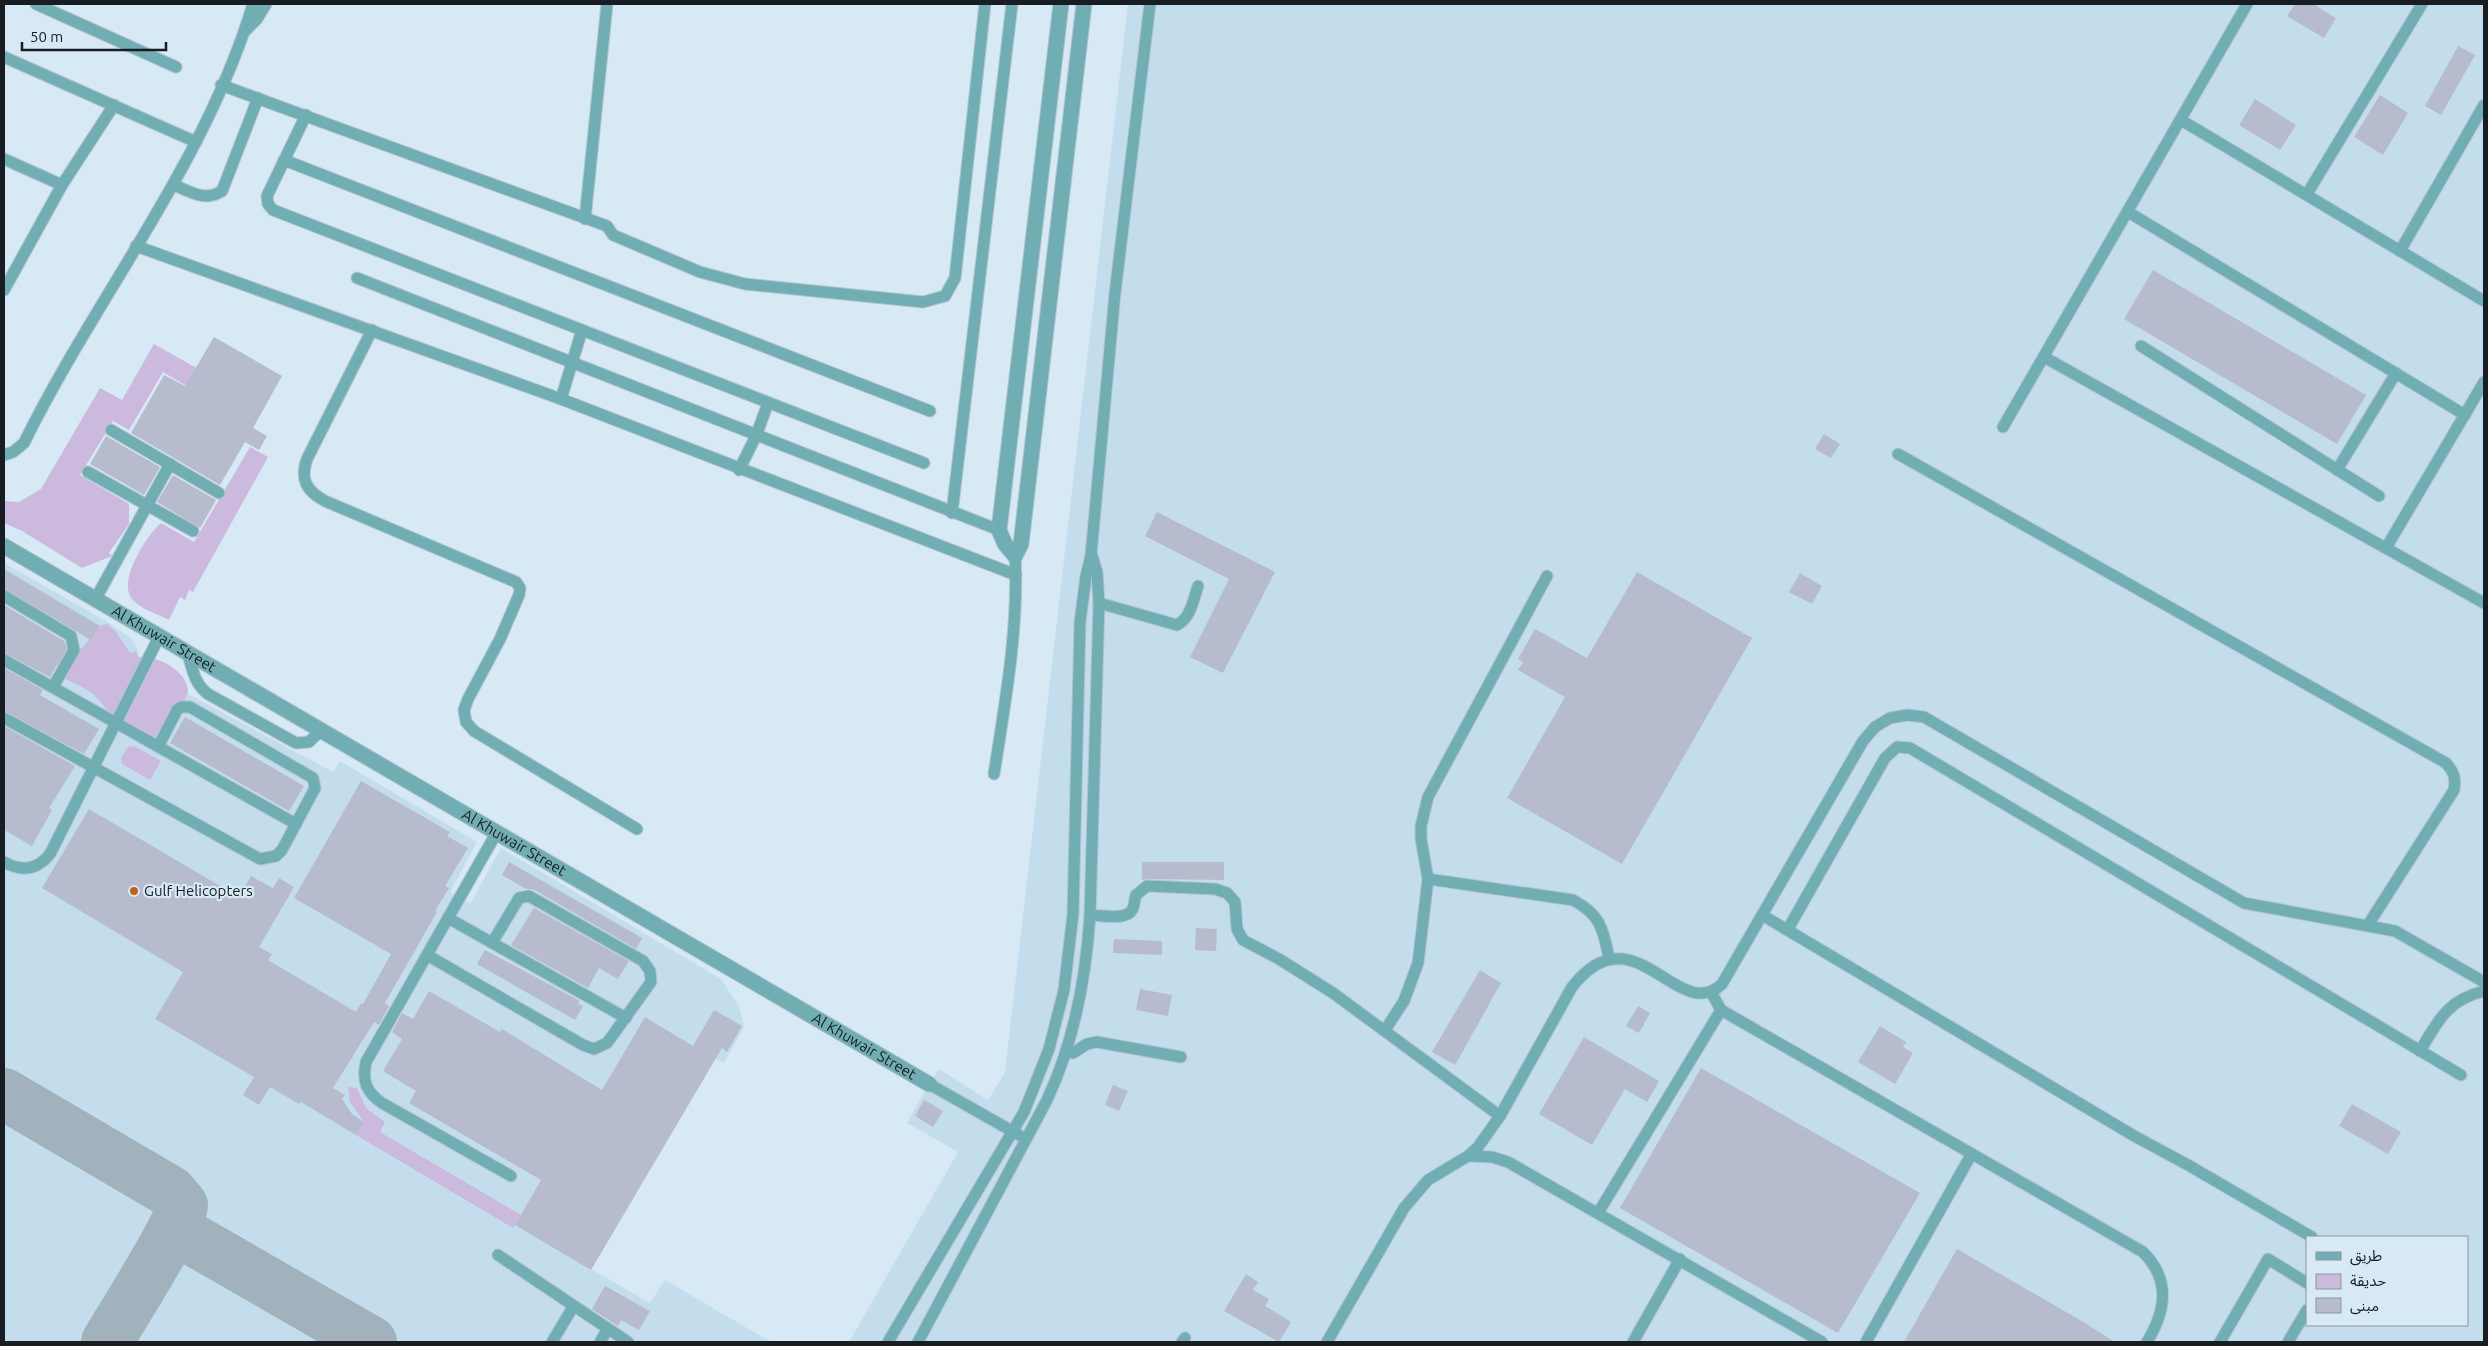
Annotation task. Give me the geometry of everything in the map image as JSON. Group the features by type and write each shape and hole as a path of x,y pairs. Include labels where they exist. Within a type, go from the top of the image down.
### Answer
{"street":[{"path":"1061,4 999,530 1005,544 1015,556 1021,544 1084,4"},
{"name":"Al Khuwair Street","path":"4,546 322,729 929,1084"}],"lane":[{"path":"36,4 176,67"},
{"path":"4,456 13,452 24,443 136,246 174,185 196,142 221,85 253,4"},
{"path":"242,34 258,19 266,4"},
{"path":"586,219 607,4"},
{"path":"221,85 607,226 613,235 700,272 745,284 923,302 945,296 955,278 985,4"},
{"path":"952,513 1012,4"},
{"path":"888,1342 1013,1132 1034,1092 1050,1049 1064,990 1073,914 1080,622 1086,576 1091,555 1115,293 1150,4"},
{"path":"2003,427 2247,4"},
{"path":"2307,194 2422,4"},
{"path":"4,57 196,142"},
{"path":"174,185 204,198 214,197 222,191 258,98"},
{"path":"4,290 62,185 114,105"},
{"path":"2400,251 2484,105"},
{"path":"306,115 267,196 268,204 273,210 924,463"},
{"path":"2181,120 2484,301"},
{"path":"4,159 62,185"},
{"path":"284,160 930,412"},
{"path":"2128,212 2465,415"},
{"path":"136,246 372,330 560,400 1016,575"},
{"path":"357,278 999,530"},
{"path":"372,330 307,458 303,471 305,484 313,495 324,501 516,582 520,588 519,595 500,639 468,699 464,710 466,722 474,731 637,829"},
{"path":"560,400 582,330"},
{"path":"2140,346 2379,496"},
{"path":"2044,357 2484,603"},
{"path":"2337,470 2396,373"},
{"path":"2386,548 2484,382"},
{"path":"739,470 756,436 768,403"},
{"path":"111,430 219,493"},
{"path":"1898,454 2446,763 2454,775 2454,790 2368,925"},
{"path":"96,598 170,464"},
{"path":"88,472 193,531"},
{"path":"918,1342 1054,1086 1066,1052 1081,992 1088,950 1090,915 1099,603 1097,572 1091,555"},
{"path":"994,774 1013,629 1016,575 1015,556"},
{"path":"1385,1030 1404,1001 1416,970 1422,942 1428,879 1421,839 1423,811 1428,797 1547,576"},
{"path":"1099,603 1177,625 1184,622 1188,615 1198,586"},
{"path":"4,596 71,636 74,650 53,687"},
{"path":"4,862 19,869 27,869 44,862 50,854 160,635"},
{"path":"187,651 194,677 200,687 208,694 296,743 309,742 322,729"},
{"path":"4,660 296,824"},
{"path":"4,718 260,859 276,856 315,788 314,778 185,706 177,710 159,746"},
{"path":"1327,1342 1404,1208 1428,1180 1468,1156 1478,1147 1500,1116 1572,987 1582,974 1595,964 1608,958 1626,960 1640,964 1694,993 1711,992 1726,978 1863,741 1874,727 1890,718 1907,715 1924,717 1940,725 2003,764 2244,903 2395,931 2484,982"},
{"path":"1788,929 1885,758 1897,747 1910,748 2461,1075"},
{"path":"497,832 366,1062 364,1074 366,1086 372,1096 382,1103 511,1176"},
{"path":"1428,879 1573,900 1590,910 1603,928 1608,958"},
{"path":"1090,915 1118,916 1129,914 1134,908 1136,895 1147,886 1221,890 1235,902 1237,929 1243,940 1306,975 1385,1030 1500,1116"},
{"path":"427,954 588,1048 604,1046 649,988 651,976 647,965 533,897 526,895 519,898 492,943"},
{"path":"1762,915 2136,1137 2310,1236"},
{"path":"448,918 626,1018"},
{"path":"2420,1052 2440,1018 2455,1002 2469,995 2484,991"},
{"path":"1711,992 1721,1010 2133,1246 2152,1261 2162,1282 2164,1297 2162,1312 2147,1342"},
{"path":"1598,1213 1721,1010"},
{"path":"1066,1052 1073,1053 1087,1044 1097,1042 1181,1058"},
{"name":"Al Khuwair Street","path":"929,1084 1026,1139"},
{"path":"1866,1342 1971,1154"},
{"path":"1468,1156 1492,1157 1508,1162 1822,1342"},
{"path":"498,1255 607,1330 628,1342"},
{"path":"1633,1342 1680,1259"},
{"path":"2220,1342 2268,1259 2306,1282"},
{"path":"552,1342 573,1307"},
{"path":"2288,1342 2306,1312"},
{"path":"600,1342 607,1330"}],"shaded area":[{"path":"1128,4 2484,4 2484,1342 849,1342 958,1152 907,1123 929,1084 939,1069 988,1100 1005,1072"},
{"path":"4,563 109,623 131,638 137,648 139,660 151,674 333,772 340,761 477,842 450,892 470,904 501,848 721,979 739,1006 744,1027 724,1063 715,1059 591,1269 650,1303 665,1280 771,1342 4,1342"}],"green space":[{"path":"154,344 223,383 212,401 163,372 129,430 113,421 80,475 129,504 129,524 109,553 112,556 82,568 22,531 4,523 4,501 19,502 41,489 100,388 122,400"},
{"path":"250,447 268,457 193,592 189,590 185,600 180,597 169,620 135,603 128,591 128,581 136,559 148,537 161,523 194,542"},
{"path":"107,624 116,632 130,653 136,651 138,657 162,661 177,671 187,684 187,696 155,739 118,721 93,694 64,678 59,673 57,666 62,645 69,642 78,649 82,648 102,625"},
{"path":"134,746 161,761 150,780 122,764 121,758 128,747"},
{"path":"348,1087 357,1088 366,1108 385,1122 380,1132 521,1215 513,1228 356,1135 364,1122 350,1102"}],"building":[{"path":"2295,4 2313,4 2336,18 2324,38 2287,16"},
{"path":"2458,46 2475,55 2441,115 2425,106"},
{"path":"2380,95 2408,113 2383,155 2354,137"},
{"path":"2255,99 2296,125 2280,150 2239,125"},
{"path":"2153,270 2366,395 2337,444 2124,319"},
{"path":"214,337 282,376 253,428 267,436 259,450 245,442 220,485 131,433 164,375 185,386"},
{"path":"1824,434 1840,444 1831,458 1815,449"},
{"path":"106,436 160,467 144,495 90,464"},
{"path":"173,475 216,500 200,528 157,502"},
{"path":"1157,512 1275,572 1223,673 1190,657 1229,579 1145,536"},
{"path":"4,569 100,626 91,640 4,589"},
{"path":"1637,572 1752,638 1622,864 1507,798 1565,697 1518,670 1523,662 1518,659 1535,629 1587,658"},
{"path":"1800,573 1822,586 1812,604 1789,592"},
{"path":"4,605 64,641 66,649 50,677 4,653"},
{"path":"4,668 43,690 40,695 99,729 84,754 4,711"},
{"path":"185,717 304,786 289,811 170,743"},
{"path":"4,726 75,766 49,808 52,810 32,846 4,830"},
{"path":"361,781 450,832 447,836 468,848 445,886 449,888 435,911 437,912 385,1003 389,1006 379,1025 374,1022 333,1088 345,1095 342,1099 352,1114 364,1122 356,1135 301,1102 299,1104 270,1087 259,1105 243,1095 254,1077 155,1019 183,972 42,888 89,809 239,897 251,876 273,888 279,878 294,887 259,947 272,954 268,960 356,1012 361,1003 363,1004 391,954 294,898"},
{"path":"509,862 642,938 636,949 533,889 526,889 502,875"},
{"path":"1142,862 1224,862 1224,880 1142,880"},
{"path":"534,908 629,961 618,979 599,968 588,988 511,945"},
{"path":"1196,928 1217,929 1216,951 1195,950"},
{"path":"1114,939 1162,941 1162,955 1113,953"},
{"path":"485,950 580,1001 578,1004 583,1006 575,1020 477,964"},
{"path":"1480,970 1501,983 1455,1065 1432,1052"},
{"path":"1140,989 1172,995 1168,1016 1136,1010"},
{"path":"429,991 500,1032 502,1029 602,1090 645,1017 693,1046 714,1010 742,1026 727,1052 722,1048 591,1270 515,1225 541,1180 409,1103 416,1091 383,1071 402,1039 392,1032 402,1013 413,1019"},
{"path":"1638,1006 1650,1013 1639,1033 1626,1026"},
{"path":"1880,1026 1906,1042 1903,1047 1913,1053 1895,1084 1858,1062"},
{"path":"1584,1037 1659,1081 1647,1102 1625,1089 1592,1145 1539,1114"},
{"path":"1701,1068 1920,1193 1838,1333 1620,1208"},
{"path":"1113,1085 1128,1091 1119,1111 1105,1105"},
{"path":"924,1100 943,1111 933,1127 915,1116"},
{"path":"2352,1104 2401,1132 2388,1154 2339,1126"},
{"path":"1957,1249 2085,1323 2115,1342 1904,1342"},
{"path":"1246,1274 1258,1282 1253,1290 1269,1299 1265,1306 1291,1322 1279,1342 1224,1311"},
{"path":"605,1286 650,1311 639,1330 621,1320 618,1326 592,1309"}],"taxiway":[{"path":"4,1094 171,1192 182,1205 173,1230 107,1342"},
{"path":"168,1239 176,1234 185,1235 371,1342"}],"place":[{"name":"Gulf Helicopters","path":"134,891"}]}
